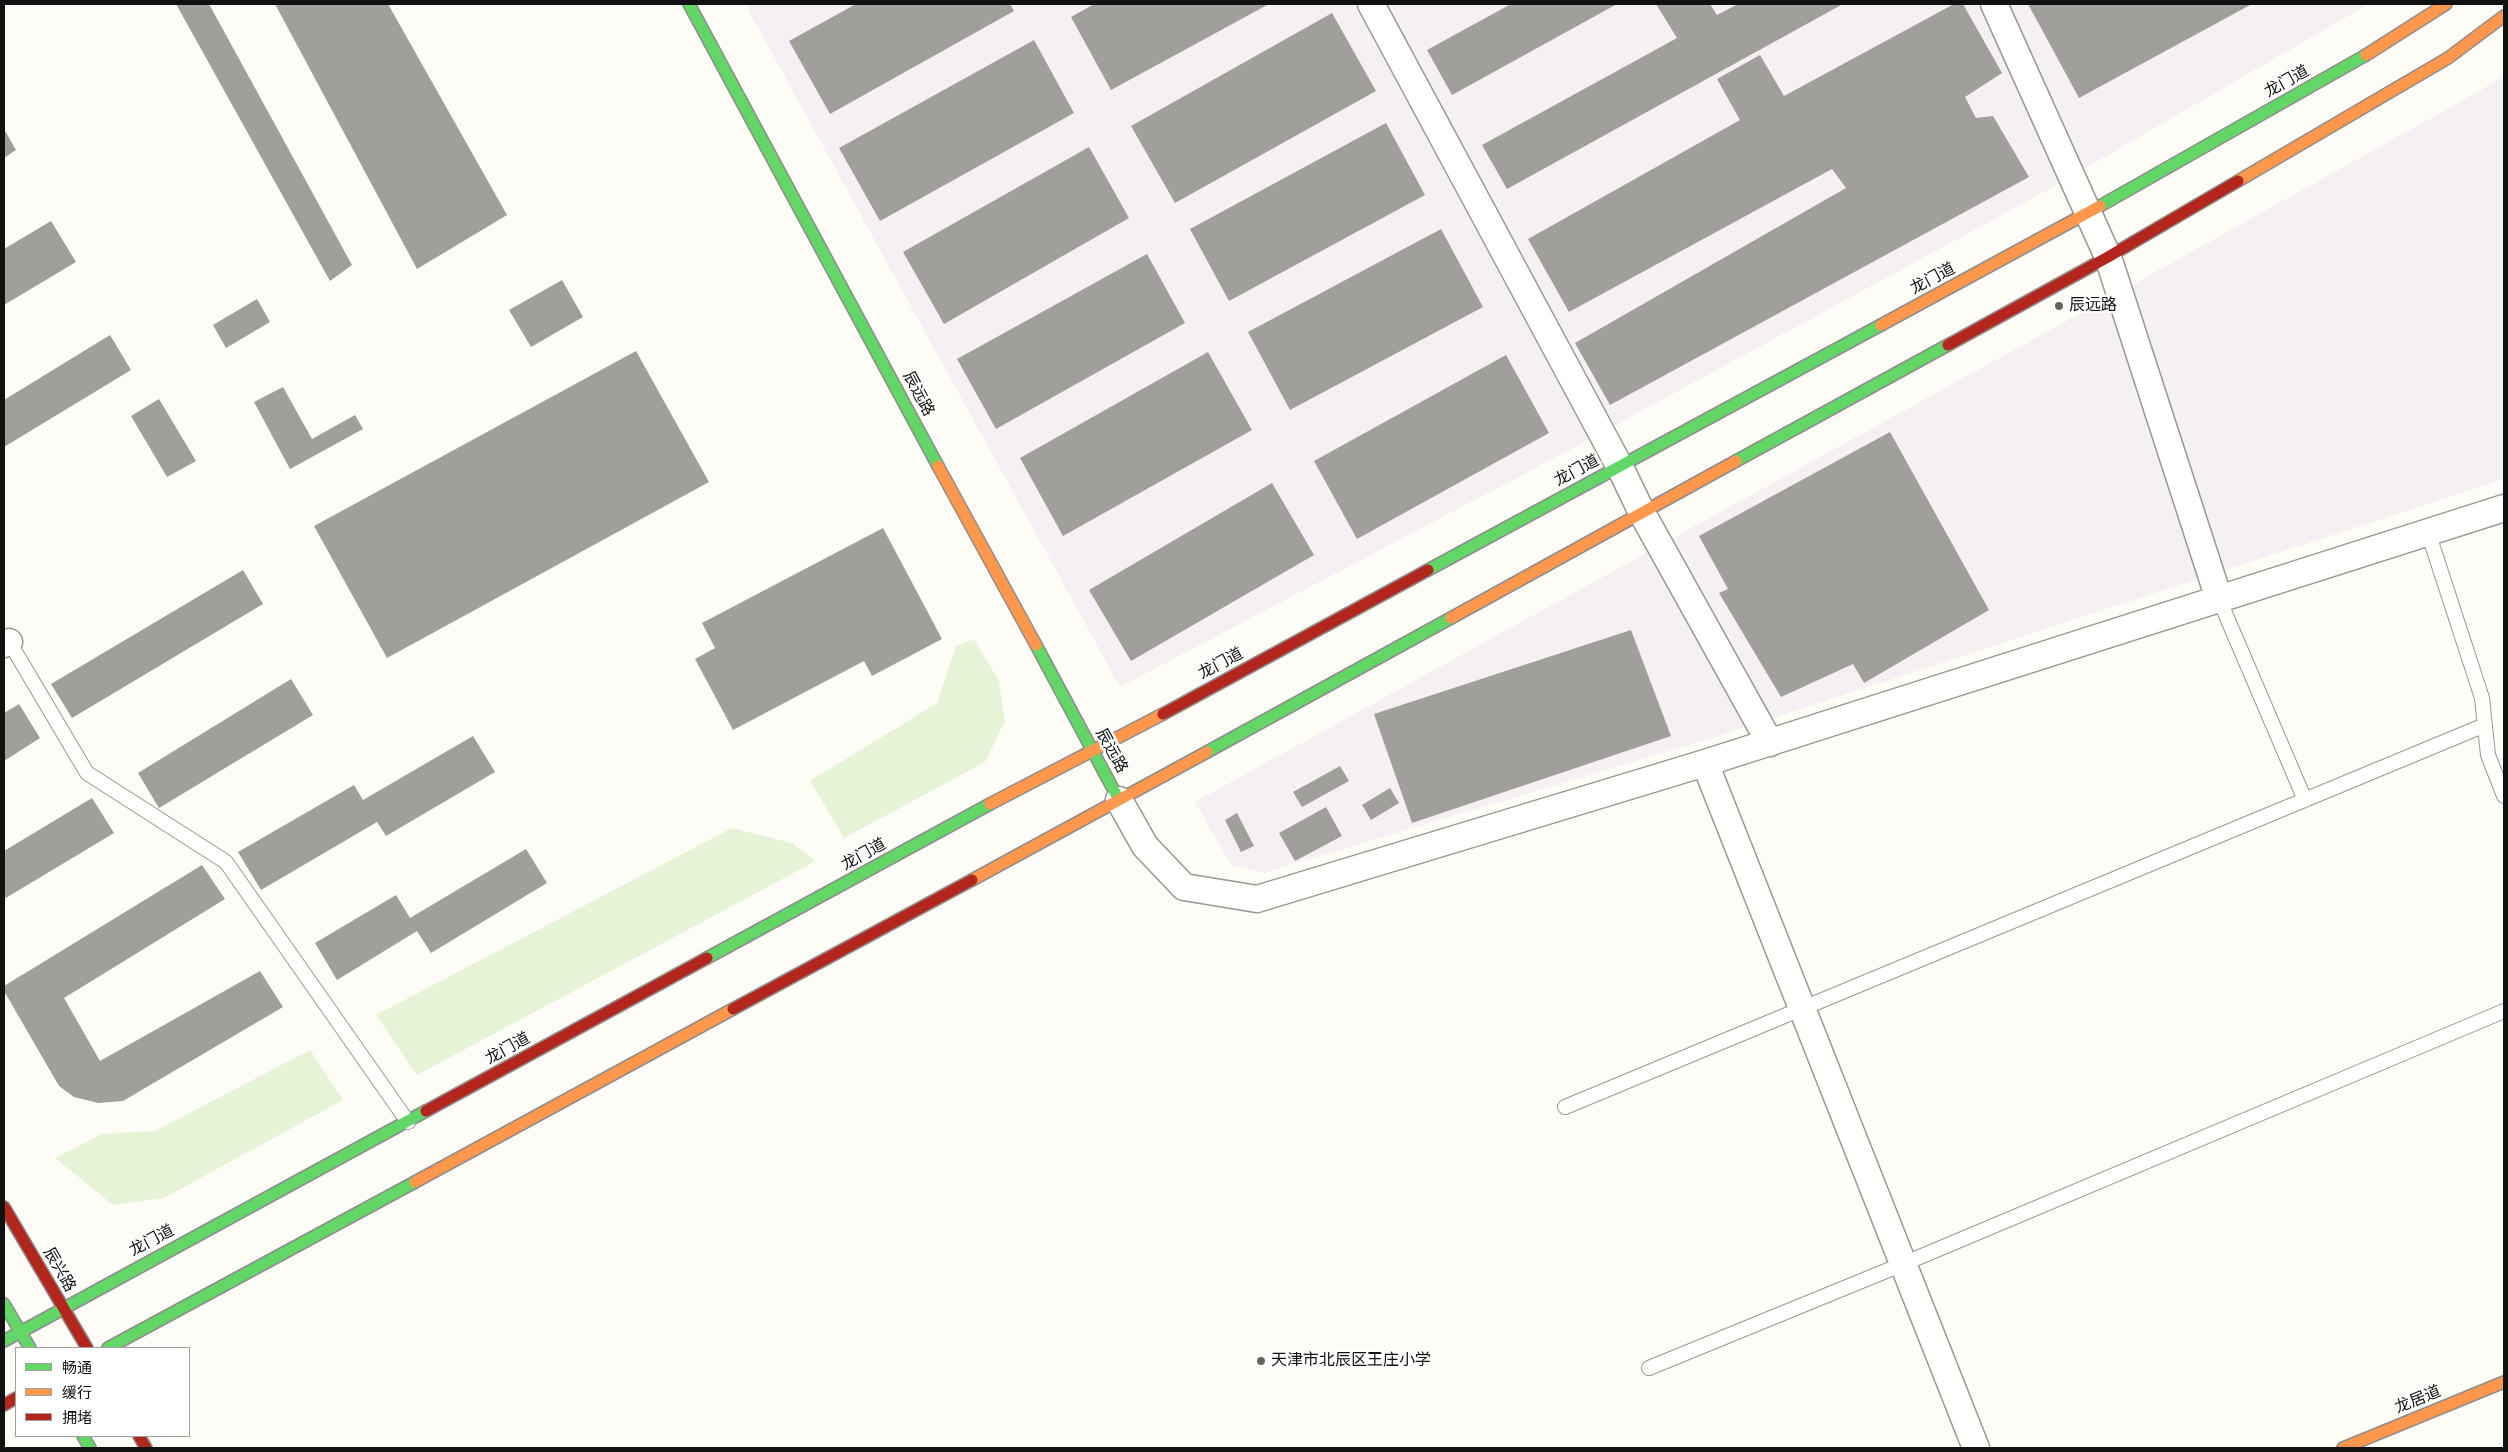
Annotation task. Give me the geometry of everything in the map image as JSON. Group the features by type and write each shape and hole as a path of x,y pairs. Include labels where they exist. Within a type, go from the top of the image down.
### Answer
{"main road":[{"name":"辰远路","path":"689,4 1119,800"},
{"name":"龙门道","path":"4,1341 1008,794 1092,752 2088,213 2336,73 2402,34 2446,4"},
{"path":"110,1347 1119,800 2108,257 2448,58 2504,16"},
{"name":"辰兴路","path":"4,1207 86,1347"},
{"path":"4,1304 29,1347"},
{"name":"龙居道","path":"2343,1448 2504,1382"},
{"path":"4,1405 15,1399"},
{"path":"84,1437 90,1448"},
{"path":"140,1437 146,1448"}],"street":[{"path":"1372,4 1620,467 1642,513 1770,743"},
{"path":"1994,4 2108,257 2219,599"},
{"path":"1119,800 1145,846 1184,886 1257,899 1770,743 2504,508"},
{"path":"1705,763 1976,1448"}],"lane":[{"path":"2428,532 2482,698 2488,755 2504,796"},
{"path":"2219,599 2305,800"},
{"path":"5,640 87,773 226,862 408,1122"},
{"path":"1565,1107 2485,725"},
{"path":"1649,1368 1903,1264 2504,1012"}],"shaded area":[{"path":"745,4 2369,4 2044,192 1566,452 1120,687"},
{"path":"2504,75 2504,479 1715,737 1264,873 1231,865 1195,802 2139,281 2478,92"}],"green space":[{"path":"974,639 999,681 1005,721 985,762 844,838 810,781 937,703 956,646"},
{"path":"732,828 792,843 816,861 417,1075 376,1015"},
{"path":"310,1050 343,1100 164,1198 113,1205 55,1158 102,1134 155,1131"}],"building":[{"path":"176,4 209,4 352,265 330,281"},
{"path":"275,4 388,4 507,215 417,269"},
{"path":"856,4 1010,4 1014,11 830,114 789,41"},
{"path":"1094,4 1269,4 1111,90 1071,17"},
{"path":"1511,4 1617,4 1452,95 1427,50"},
{"path":"1656,4 1710,4 1717,15 1738,4 1843,4 1507,189 1482,145 1677,38"},
{"path":"1954,4 1963,4 2002,73 1965,97 1976,118 1993,116 2029,177 1610,405 1575,343 1846,188 1832,169 1569,312 1528,239 1740,120 1717,79 1760,55 1784,96"},
{"path":"2028,4 2252,4 2079,98"},
{"path":"1332,13 1376,91 1175,203 1131,126"},
{"path":"1034,40 1074,113 880,221 839,148"},
{"path":"1386,123 1425,195 1229,301 1190,229"},
{"path":"4,129 16,150 4,158"},
{"path":"1089,147 1129,218 944,324 903,252"},
{"path":"51,221 76,262 4,305 4,249"},
{"path":"1441,229 1483,307 1290,410 1248,332"},
{"path":"1147,254 1185,323 996,429 957,359"},
{"path":"562,280 583,317 531,347 509,310"},
{"path":"257,299 270,322 226,348 213,325"},
{"path":"110,335 131,370 4,447 4,400"},
{"path":"636,351 709,482 387,658 314,526"},
{"path":"1208,352 1252,430 1063,536 1020,458"},
{"path":"1506,355 1549,433 1357,539 1314,461"},
{"path":"283,387 312,439 355,415 363,429 290,469 254,402"},
{"path":"159,399 196,461 167,477 131,416"},
{"path":"1890,432 1989,610 1864,683 1853,664 1781,697 1719,593 1728,589 1699,536"},
{"path":"1272,483 1314,555 1131,661 1089,590"},
{"path":"883,528 942,639 872,676 864,661 733,730 695,659 715,648 702,623"},
{"path":"243,570 263,604 72,718 51,684"},
{"path":"1631,630 1671,736 1412,823 1374,714"},
{"path":"291,679 313,715 159,808 138,773"},
{"path":"19,704 40,738 4,761 4,713"},
{"path":"473,736 495,772 386,836 377,822 261,890 238,852 354,785 363,800"},
{"path":"1340,766 1349,781 1302,807 1293,792"},
{"path":"1390,788 1399,803 1371,820 1362,805"},
{"path":"92,798 114,833 4,899 4,851"},
{"path":"1326,807 1342,836 1295,861 1279,833"},
{"path":"1237,813 1254,846 1241,852 1225,820"},
{"path":"526,849 547,883 431,953 417,931 337,980 315,943 396,895 410,918"},
{"path":"202,865 225,899 64,998 100,1061 260,971 283,1007 123,1101 98,1103 74,1097 59,1086 4,991 4,986"}],"traffic: fast":[{"path":"689,4 938,466"},
{"path":"2100,206 2366,55"},
{"path":"1428,570 1881,325"},
{"path":"1736,461 1948,345"},
{"path":"1207,752 1451,618"},
{"path":"1036,645 1119,800"},
{"path":"707,958 990,804"},
{"path":"4,1341 426,1111"},
{"path":"110,1347 415,1182"},
{"path":"4,1304 29,1347"},
{"path":"84,1437 90,1448"}],"traffic: slow":[{"path":"2366,55 2446,4"},
{"path":"2238,181 2448,58 2504,16"},
{"path":"1881,325 2100,206"},
{"path":"1451,618 1736,461"},
{"path":"938,466 1036,645"},
{"path":"990,804 1163,714"},
{"path":"972,880 1207,752"},
{"path":"415,1182 733,1009"},
{"path":"2343,1448 2504,1382"}],"traffic: jam":[{"path":"1948,345 2108,257 2238,181"},
{"path":"1163,714 1428,570"},
{"path":"733,1009 972,880"},
{"path":"426,1111 707,958"},
{"path":"4,1207 86,1347"},
{"path":"4,1405 15,1399"},
{"path":"140,1437 146,1448"}],"place":[{"name":"辰远路","path":"2059,306"},
{"name":"天津市北辰区王庄小学","path":"1261,1361"}]}
